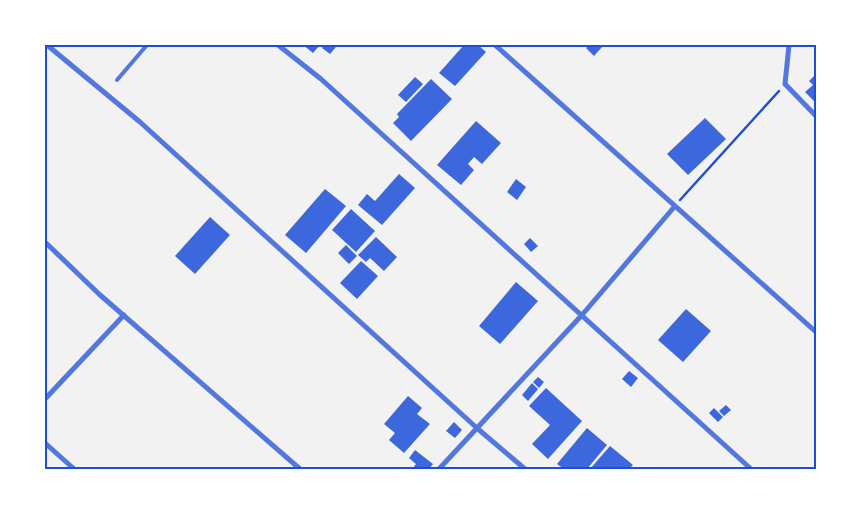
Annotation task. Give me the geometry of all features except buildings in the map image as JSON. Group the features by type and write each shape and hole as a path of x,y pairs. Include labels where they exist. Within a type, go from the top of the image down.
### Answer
{"street":[{"path":"47,45 160,140 478,429 525,469"},
{"path":"278,45 321,79 751,469"},
{"path":"495,45 816,332"},
{"path":"789,45 785,84 816,116"},
{"path":"439,469 582,315 675,206"},
{"path":"45,242 124,315 300,469"},
{"path":"45,398 124,315"},
{"path":"45,443 74,469"}],"lane":[{"path":"118,80 147,45"}],"path":[{"path":"675,206 785,84"}]}
